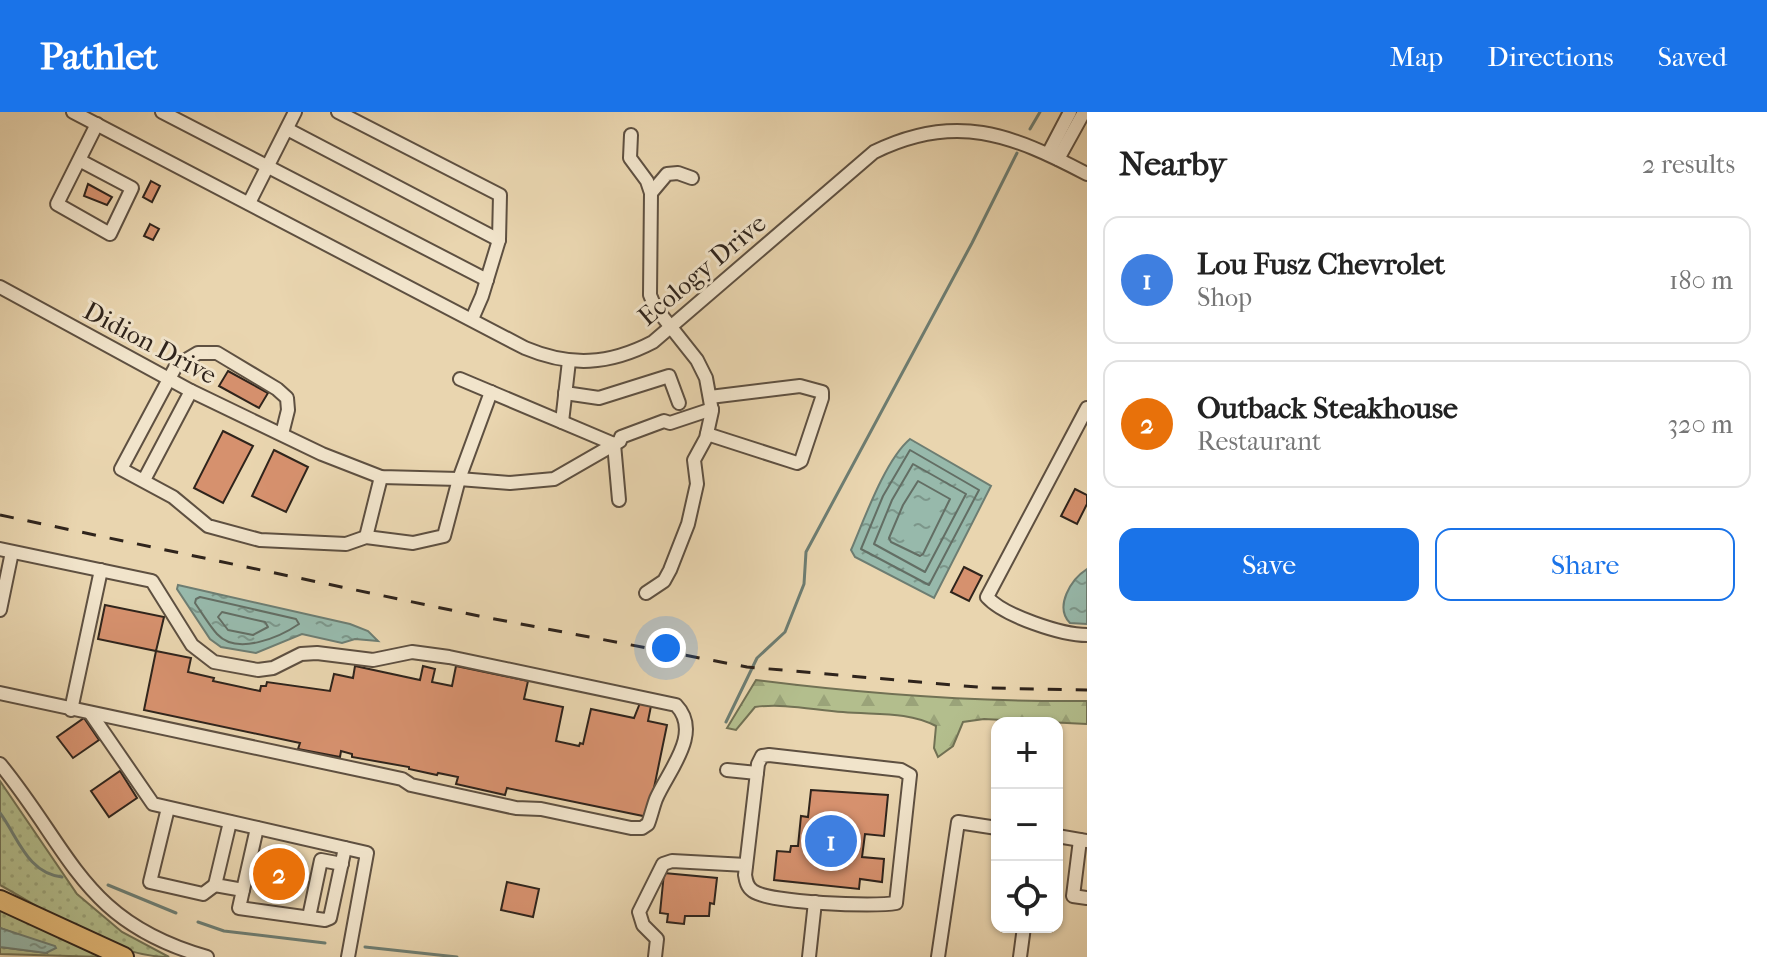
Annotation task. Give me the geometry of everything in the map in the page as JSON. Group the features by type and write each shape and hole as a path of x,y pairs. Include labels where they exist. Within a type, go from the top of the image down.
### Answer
{"highway":[{"path":"0,900 124,957"}],"street":[{"name":"Ecology Drive","path":"73,112 525,348 569,361 622,357 653,342 874,152 903,134 935,124 978,124 1015,136 1086,173"},
{"path":"162,112 487,280"},
{"path":"249,203 295,112"},
{"path":"338,112 500,195 499,240 472,319"},
{"path":"1053,156 1070,112"},
{"path":"1053,156 1074,131 1084,112"},
{"path":"79,160 132,188 110,234 57,204 79,160 97,124"},
{"path":"287,129 499,240"},
{"path":"631,135 630,158 647,181 651,193 650,295 655,307 697,360 706,378 711,403 707,434 694,460 697,484 688,524 664,581 646,593"},
{"path":"651,193 667,174 678,173 692,178"},
{"name":"Didion Drive","path":"0,287 191,391 322,454 381,477 510,483 554,479 617,442 624,444 666,429 670,423 711,403 800,386 822,392 801,461 797,463 707,434"},
{"path":"282,434 288,410 287,398 217,353 206,351 176,366 167,378 121,469 173,497 208,526 260,540 346,544 366,537 413,543 444,536 459,479 491,392"},
{"path":"562,422 569,361"},
{"path":"565,393 599,398 669,376 679,403"},
{"path":"460,379 617,442 619,500"},
{"path":"144,480 191,391"},
{"path":"1087,408 987,597 994,605 1011,613 1071,635 1087,635"},
{"path":"366,537 381,477"},
{"path":"0,610 6,550 152,581 192,645 214,662 258,670 273,668 301,654 373,660 412,652 436,655 676,705 684,713 686,725 684,745 655,802 648,824 642,828 541,809 516,808 411,785 402,779 0,693"},
{"path":"71,710 101,570"},
{"path":"91,714 153,804 367,853 348,957"},
{"path":"762,756 901,770 910,775 896,903 883,906 763,896 746,883 746,865 758,764 762,756"},
{"path":"0,764 77,875 99,899 150,937 207,957"},
{"path":"727,770 757,773"},
{"path":"168,808 150,882 203,894 215,885 230,822"},
{"path":"938,957 958,822 991,827"},
{"path":"257,828 239,908 325,920 330,918 345,848"},
{"path":"1063,837 1084,840 1073,896 1087,898"},
{"path":"309,917 321,860 342,864"},
{"path":"655,957 657,939 643,925 639,912 663,864 672,861 746,865"},
{"path":"215,885 243,890"},
{"path":"809,957 815,902"},
{"path":"1020,957 1023,933"}],"green space":[{"path":"756,680 921,696 1087,701 1087,724 1063,723 1063,717 991,717 963,722 953,746 938,757 934,748 936,726 903,716 766,706 755,707 736,730 727,728"},
{"path":"0,781 77,894 122,932 169,957 125,950 103,941 0,885"},
{"path":"0,910 103,957 0,954 0,947 46,953 33,940 0,928"}],"water":[{"path":"910,439 991,486 934,598 855,557 851,550 884,475"},
{"path":"1087,569 1087,624 1070,623 1064,609 1066,594 1075,579"},
{"path":"178,585 350,624 368,631 378,641 355,639 342,643 302,634 256,653 221,647 210,639 177,589"},
{"path":"0,928 56,948 46,953 0,947"}],"building":[{"path":"151,181 160,186 152,202 143,197"},
{"path":"88,184 112,197 107,205 84,196"},
{"path":"150,224 159,229 153,240 144,236"},
{"path":"228,371 268,393 259,408 219,386"},
{"path":"223,431 253,446 223,503 194,488"},
{"path":"274,450 308,467 286,512 252,496"},
{"path":"1075,489 1087,495 1087,504 1077,524 1061,516"},
{"path":"964,567 982,576 969,601 951,592"},
{"path":"105,605 164,617 156,651 98,639"},
{"path":"156,651 191,658 188,672 260,691 267,682 330,691 334,674 353,678 355,666 420,680 423,666 435,669 432,682 452,686 456,666 528,681 524,699 563,707 556,741 579,746 583,744 591,709 634,718 640,703 651,706 648,721 667,725 648,817 507,788 505,795 456,784 458,777 352,757 352,754 341,751 340,757 298,749 300,743 144,710"},
{"path":"84,718 99,740 73,758 57,737"},
{"path":"120,771 137,798 109,817 91,791"},
{"path":"811,790 888,795 884,836 865,834 862,857 884,859 882,882 860,879 859,889 774,880 777,851 790,852 791,846 798,846 801,816 808,817"},
{"path":"664,873 717,878 714,904 710,903 709,916 685,916 684,924 667,922 668,914 660,913"},
{"path":"507,882 539,889 533,917 501,910"}],"waterway":[{"path":"1030,129 1040,112"},
{"path":"726,722 757,658 785,632 804,584 806,552 1017,153"},
{"path":"0,813 32,861 40,869 62,877"},
{"path":"108,885 176,913"},
{"path":"198,922 224,931 325,943"},
{"path":"365,947 457,957"}],"railway":[{"path":"0,515 479,616 747,667 988,688 1087,690"}],"place":[{"name":"Lou Fusz Chevrolet","path":"831,841"},
{"name":"Outback Steakhouse","path":"279,874"}]}
